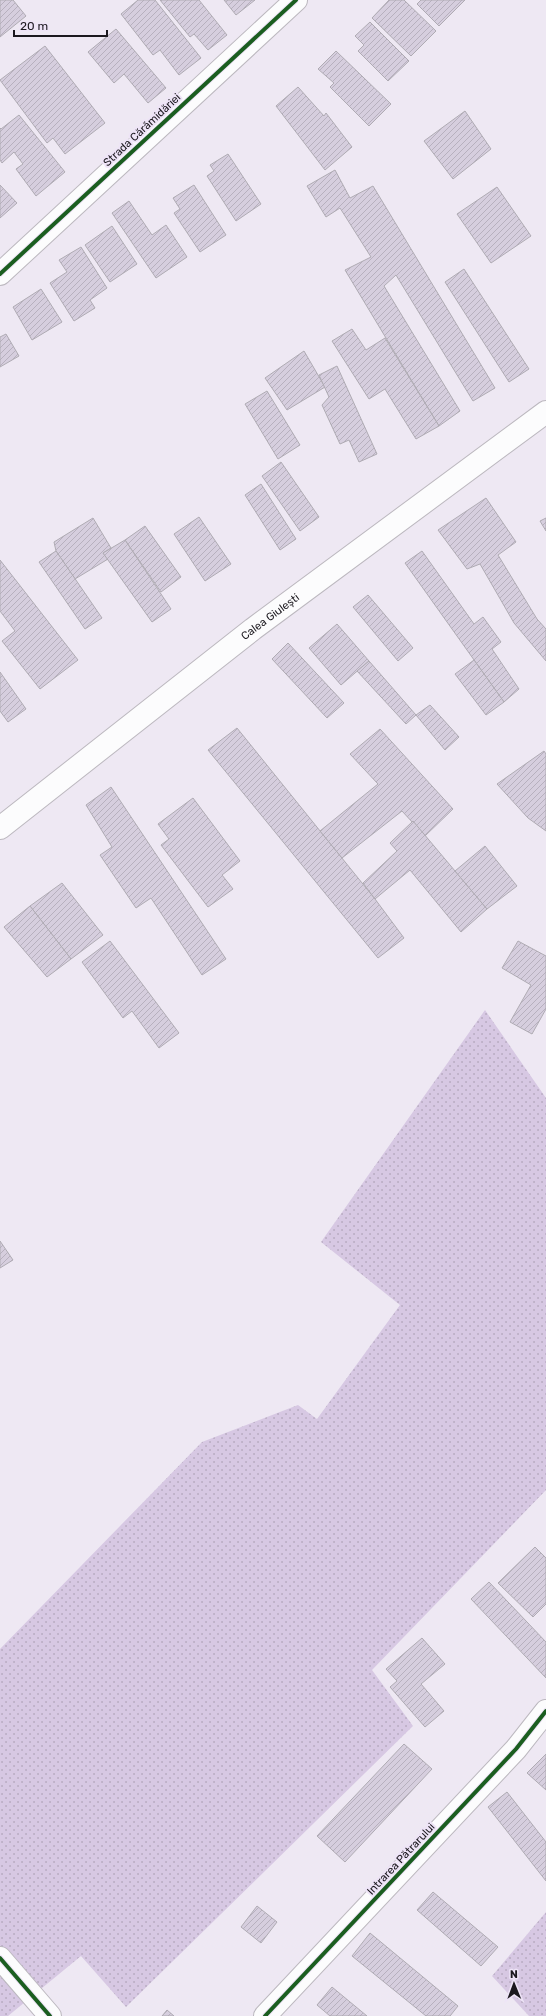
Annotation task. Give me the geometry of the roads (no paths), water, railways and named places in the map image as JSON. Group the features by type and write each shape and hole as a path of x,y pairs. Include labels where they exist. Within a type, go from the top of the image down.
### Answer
{"street":[{"name":"Strada Cărămidăriei","path":"0,274 296,0"},
{"name":"Calea Giulești","path":"0,828 253,628 546,412"},
{"name":"Intrarea Pătrarului","path":"265,2016 516,1749 546,1711"},
{"path":"0,1958 50,2016"}]}
